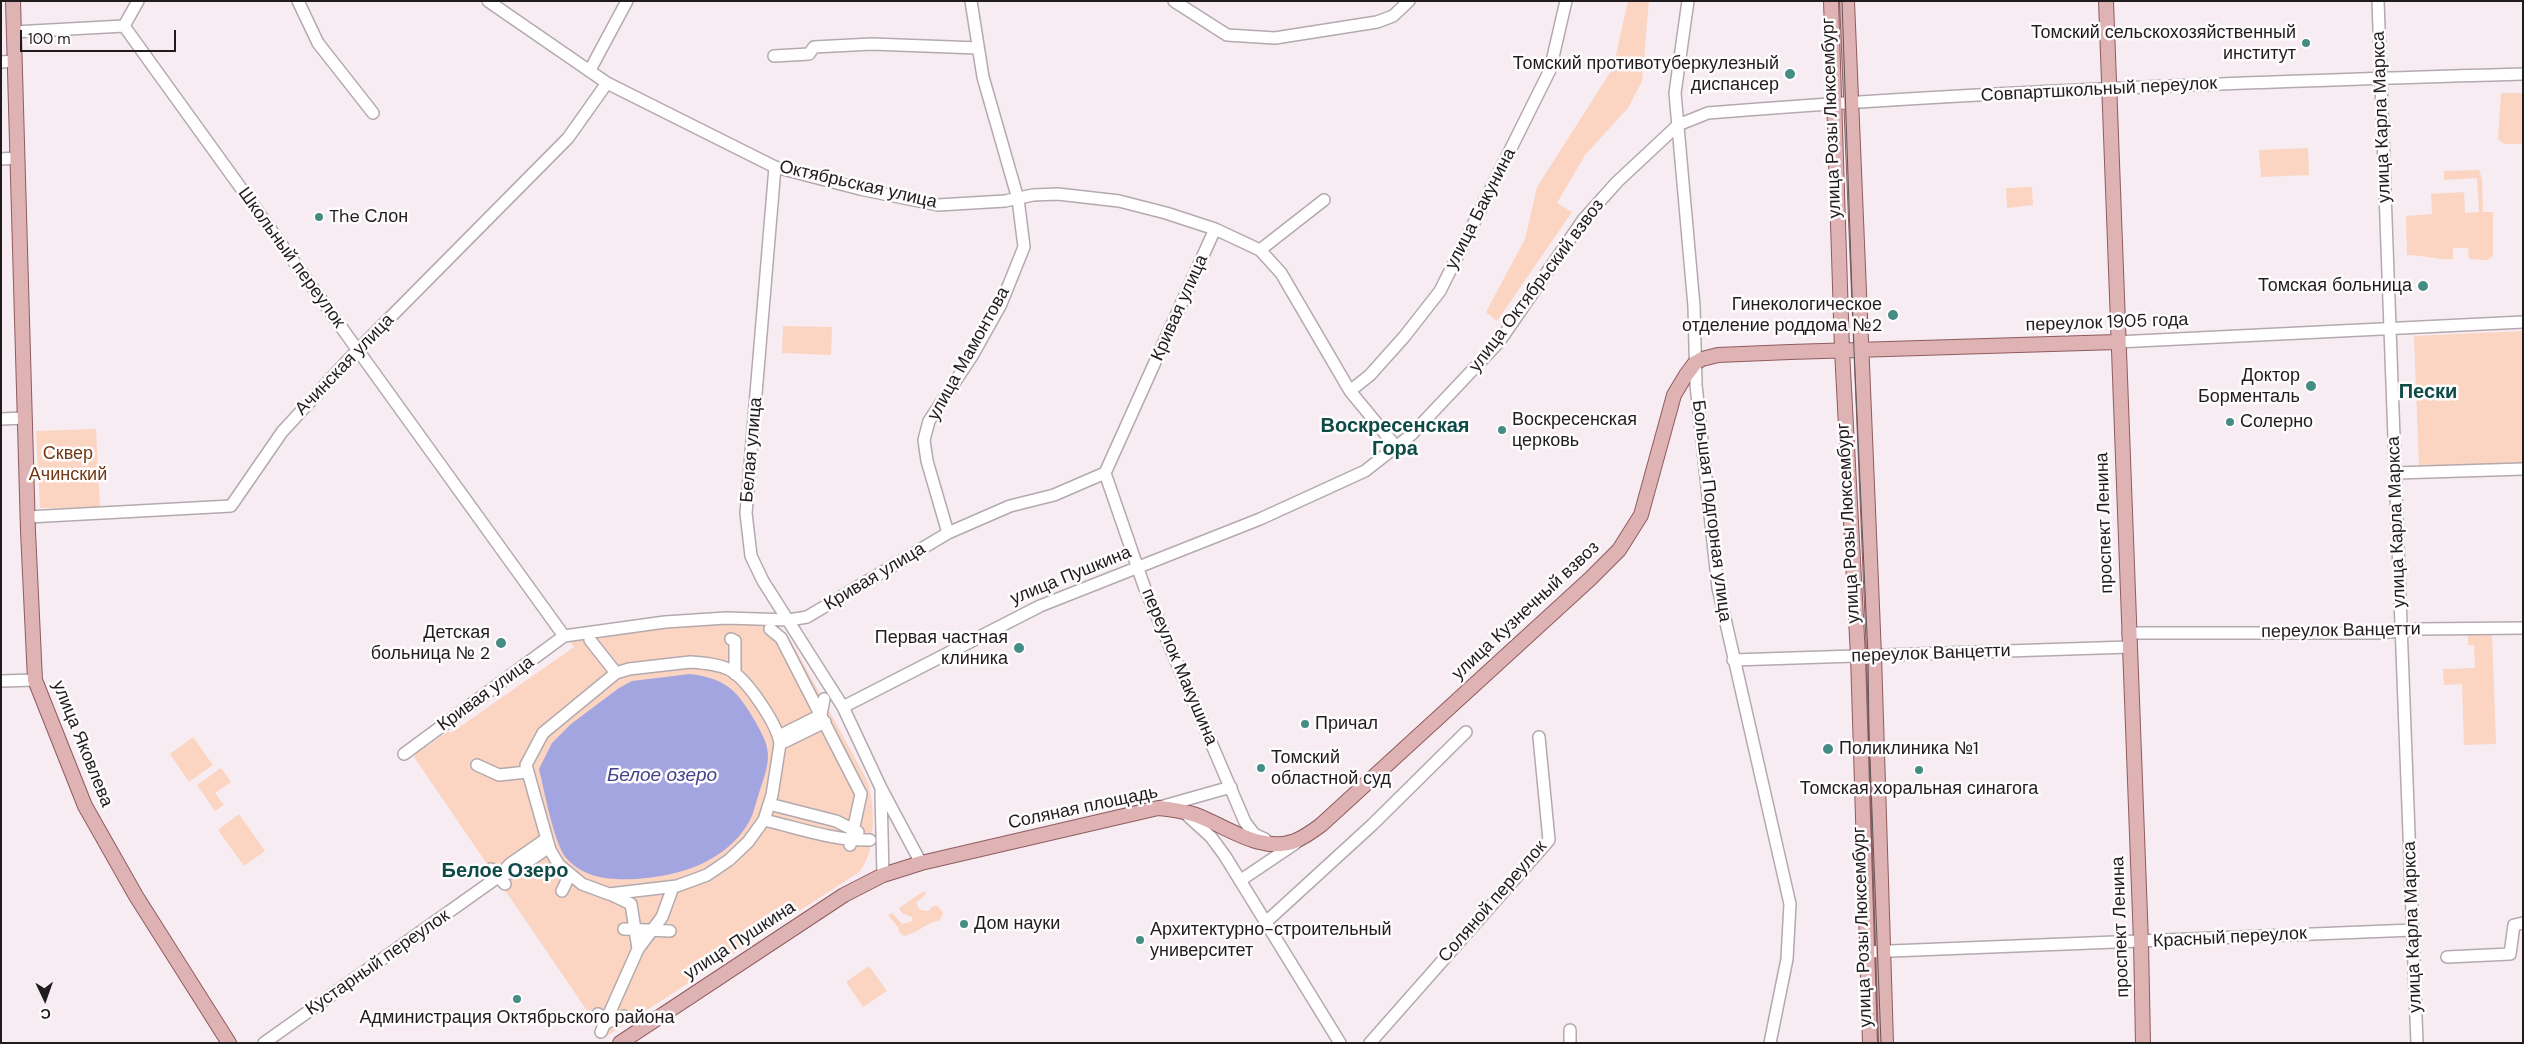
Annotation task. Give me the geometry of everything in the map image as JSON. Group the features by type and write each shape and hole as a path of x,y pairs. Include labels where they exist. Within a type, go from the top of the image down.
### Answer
{"main road":[{"name":"улица Яковлева","path":"13,1 14,32 8,61 17,158 35,680 85,806 136,896 229,1043"},
{"name":"улица Розы Люксембург","path":"1832,1 1842,350 1858,656 1870,1043"},
{"name":"улица Розы Люксембург","path":"1847,1 1849,102 1874,656 1886,1043"},
{"name":"проспект Ленина","path":"2106,1 2117,342 2141,942 2143,1043"},
{"name":"переулок 1905 года","path":"1695,363 1718,355 2117,342"},
{"name":"улица Кузнечный взвоз","path":"1308,834 1321,825 1570,598 1619,550 1641,515 1674,396 1695,363"},
{"name":"Соляная площадь","path":"921,863 1158,808 1183,812 1249,839 1277,844 1294,842 1308,834"},
{"name":"улица Пушкина","path":"608,1029 844,895 883,875 921,863"}],"street":[{"path":"14,32 124,26 138,1"},
{"path":"298,1 318,43 373,113"},
{"name":"Октябрьская улица","path":"488,1 608,83 776,167 860,189 938,205 1058,194 1119,201 1166,212 1215,229 1260,250 1282,273 1350,391 1397,448"},
{"path":"590,70 627,1"},
{"name":"улица Мамонтова","path":"948,533 926,461 924,440 929,421 972,356 1001,304 1024,247 1018,199 983,77 971,1"},
{"path":"1174,1 1227,35 1275,38 1377,22 1393,16 1409,1"},
{"name":"улица Бакунина","path":"1350,391 1370,375 1440,291 1550,70 1566,1"},
{"name":"Большая Подгорная улица","path":"1688,1 1675,93 1694,306 1695,363 1718,588 1790,904 1787,959 1770,1043"},
{"name":"улица Карла Маркса","path":"2378,1 2388,328 2396,473 2417,1043"},
{"name":"Школьный переулок","path":"124,26 564,636"},
{"path":"774,56 808,54 814,47 862,45 978,48"},
{"name":"Совпартшкольный переулок","path":"1678,125 1708,113 1849,102 2109,89 2523,74"},
{"name":"Ачинская улица","path":"28,517 231,506 282,432 358,350 568,138 608,83"},
{"name":"улица Октябрьский взвоз","path":"1397,448 1455,391 1499,342 1583,220 1617,182 1678,125"},
{"path":"1,159 17,158"},
{"name":"Белая улица","path":"776,167 746,513 751,556 763,581 843,707"},
{"path":"1260,250 1324,200"},
{"name":"Кривая улица","path":"404,754 564,636 665,622 726,618 789,620 807,617 948,533 1010,506 1054,495 1105,473 1215,229"},
{"name":"переулок 1905 года","path":"2117,342 2523,322"},
{"path":"1,419 25,418"},
{"name":"улица Пушкина","path":"843,707 1040,606 1139,569 1260,519 1358,474 1397,448"},
{"path":"2396,473 2523,469"},
{"name":"переулок Макушина","path":"1105,473 1144,586 1245,822 1254,834 1277,844"},
{"name":"переулок Ванцетти","path":"1733,660 1874,656 2129,640 2380,633 2418,629 2523,628"},
{"path":"770,629 781,638 861,794 851,838"},
{"path":"731,639 735,641 736,674"},
{"path":"590,640 616,673"},
{"path":"609,894 694,883 730,860 748,842 764,820 769,804 779,740 756,698 736,674 715,665 690,662 670,662 629,668 616,673 547,728 526,765 545,845 559,865 582,884 631,904 629,929 638,949"},
{"path":"1,681 35,680"},
{"path":"823,718 824,699"},
{"path":"843,707 881,788 921,863"},
{"path":"779,740 801,732 823,718"},
{"path":"1266,922 1372,825 1466,732"},
{"name":"Соляной переулок","path":"1370,1043 1549,840 1540,737"},
{"path":"477,765 499,779 528,772"},
{"path":"1158,808 1231,787"},
{"path":"881,788 883,875"},
{"path":"769,804 839,820 851,838"},
{"path":"788,827 795,809"},
{"path":"1183,812 1211,837 1241,880 1340,1043"},
{"path":"764,820 833,838 851,838"},
{"path":"833,838 839,820"},
{"path":"1241,880 1308,834"},
{"path":"513,867 528,850 545,845"},
{"path":"513,867 545,845"},
{"name":"Кустарный переулок","path":"264,1043 513,867"},
{"path":"562,891 570,874"},
{"path":"608,1029 612,1007 638,949 662,916 673,886"},
{"path":"2447,957 2510,954 2514,925 2523,923"},
{"path":"629,929 650,932 670,931"},
{"name":"Красный переулок","path":"1866,952 2413,930"},
{"path":"1570,1030 1570,1043"}],"green space":[{"path":"1628,1 1649,1 1642,81 1628,108 1585,155 1557,203 1572,212 1497,321 1486,312 1525,239 1537,187 1613,68"},
{"path":"2501,93 2523,93 2523,144 2504,144 2498,139"},
{"path":"2308,148 2309,175 2261,177 2259,150"},
{"path":"2479,170 2482,179 2483,212 2493,212 2493,256 2487,260 2469,259 2468,248 2453,248 2453,259 2407,255 2406,216 2432,214 2431,194 2464,192 2465,213 2479,212 2477,178 2444,180 2444,171"},
{"path":"2032,187 2033,205 2007,208 2006,188"},
{"path":"783,326 832,327 831,355 782,353"},
{"path":"2523,331 2523,463 2419,467 2414,336"},
{"name":"Сквер Ачинский","path":"96,429 100,508 40,508 36,431"},
{"path":"760,623 778,629 791,641 867,780 873,814 872,840 869,853 859,872 607,1036 603,1034 414,757 449,731 451,733 574,647 570,642 591,636 706,625"},
{"path":"2492,633 2496,744 2464,745 2462,684 2444,685 2443,669 2475,668 2474,645 2468,645 2468,634"},
{"path":"193,737 213,765 189,782 170,754"},
{"path":"221,768 231,782 215,793 224,805 215,811 197,785"},
{"path":"239,814 265,851 244,866 218,830"},
{"path":"924,891 926,894 916,903 920,910 928,911 933,906 938,906 943,913 940,920 904,936 899,932 898,927 888,915 892,913 902,924 913,921 912,917 902,913 899,908"},
{"path":"869,966 887,991 863,1007 846,982"}],"water":[{"name":"Белое озеро","path":"690,674 719,681 733,691 746,706 763,737 768,753 768,761 754,811 749,822 739,836 715,857 685,870 636,879 599,877 582,871 574,866 562,852 554,830 539,769 552,743 571,724 619,688 632,681"}],"tram line":[{"path":"1842,1 1881,1043"}],"place":[{"name":"Томский сельскохозяйственный институт","path":"2306,43"},
{"name":"Томский противотуберкулезный диспансер","path":"1790,74"},
{"name":"The Слон","path":"319,217"},
{"name":"Томская больница","path":"2423,286"},
{"name":"Гинекологическое отделение роддома №2","path":"1893,315"},
{"name":"Доктор Борменталь","path":"2311,386"},
{"name":"Солерно","path":"2230,422"},
{"name":"Воскресенская церковь","path":"1502,430"},
{"name":"Детская больница № 2","path":"501,643"},
{"name":"Первая частная клиника","path":"1019,648"},
{"name":"Причал","path":"1305,724"},
{"name":"Поликлиника №1","path":"1828,749"},
{"name":"Томский областной суд","path":"1261,768"},
{"name":"Томская хоральная синагога","path":"1919,770"},
{"name":"Дом науки","path":"964,924"},
{"name":"Архитектурно-строительный университет","path":"1140,940"},
{"name":"Администрация Октябрьского района","path":"517,999"}],"district":[{"name":"Пески","path":"2428,393"},
{"name":"Воскресенская Гора","path":"1395,438"},
{"name":"Белое Озеро","path":"505,872"}]}
